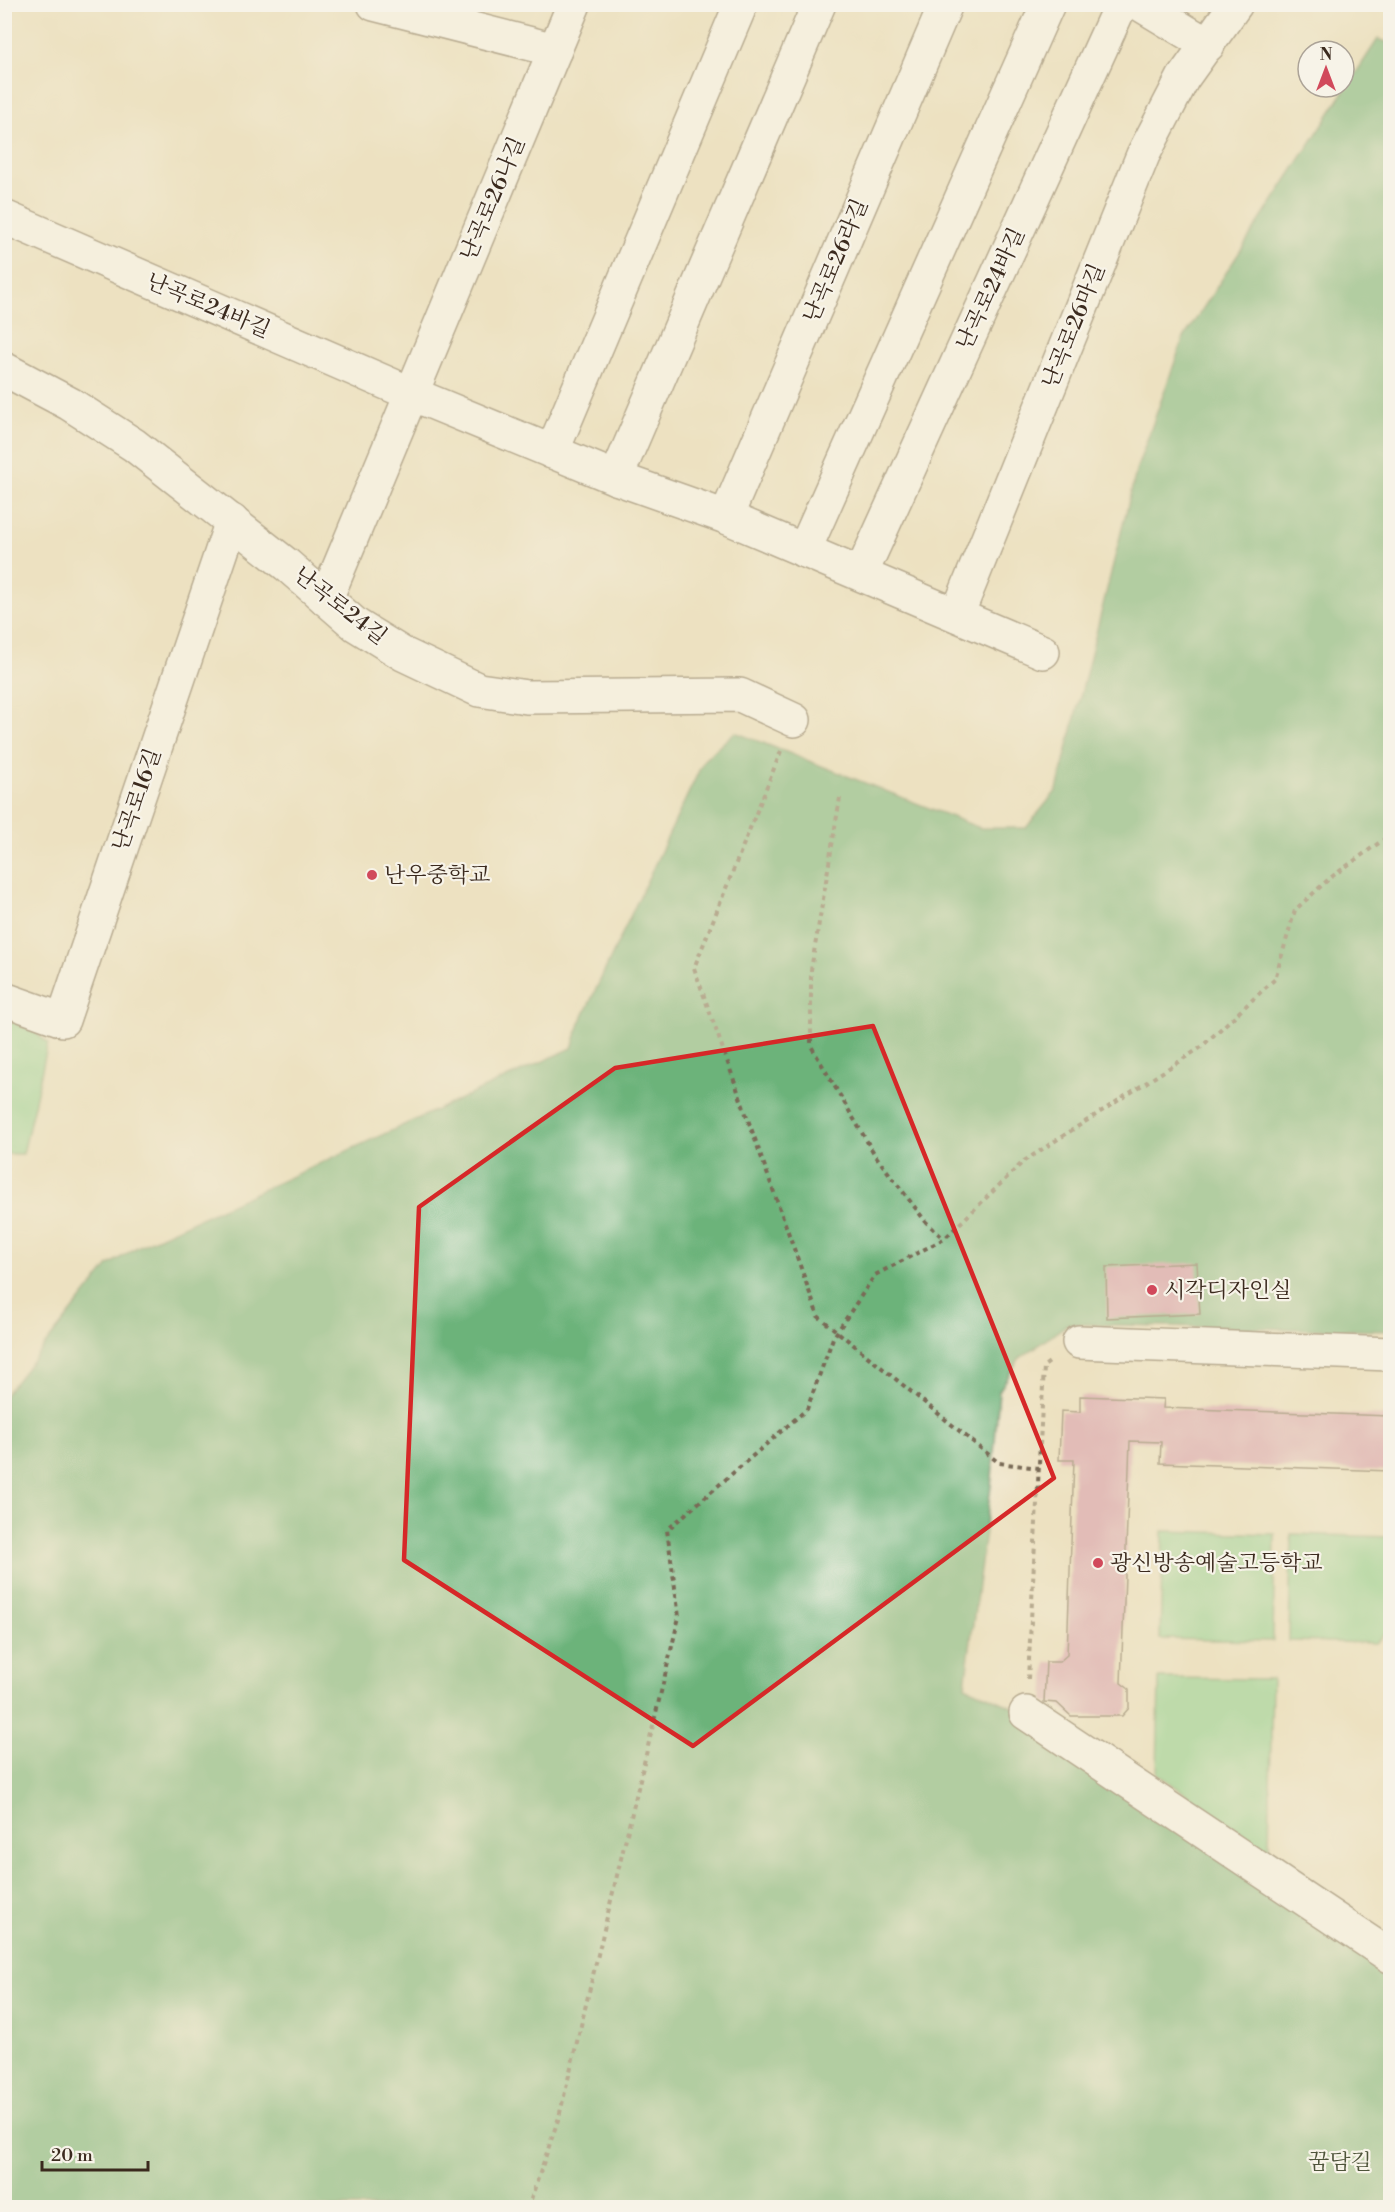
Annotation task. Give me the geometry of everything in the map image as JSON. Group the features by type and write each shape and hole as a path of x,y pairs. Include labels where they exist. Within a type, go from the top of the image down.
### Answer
{"street":[{"path":"374,4 555,50"},
{"name":"난곡로26나길","path":"412,394 574,4"},
{"path":"552,452 741,4"},
{"path":"615,478 819,4"},
{"name":"난곡로26라길","path":"726,517 946,4"},
{"path":"804,551 1048,4"},
{"name":"난곡로24바길","path":"861,574 1121,4"},
{"path":"1140,4 1208,45"},
{"name":"난곡로26마길","path":"957,615 1143,155 1184,78 1236,4"},
{"name":"난곡로24바길","path":"4,217 412,394 615,478 726,517 1043,652"},
{"name":"난곡로24길","path":"4,369 70,404 134,445 232,521 356,625 403,654 479,690 527,698 740,695 794,720"},
{"path":"326,598 412,394"},
{"name":"난곡로16길","path":"4,999 63,1020 232,521"},
{"path":"1079,1342 1390,1354"},
{"path":"1026,1713 1390,1956"}],"path":[{"path":"794,720 694,968 818,1317 999,1463 1039,1467"},
{"path":"840,798 810,970 810,1046 875,1155 926,1222 944,1239"},
{"path":"528,2208 559,2117 679,1617 668,1530 807,1409 837,1332 875,1275 944,1239 1024,1161 1200,1048 1275,979 1295,910 1330,878 1390,836"},
{"path":"1026,1713 1044,1366 1079,1342"}],"highlighted area":[{"path":"873,1026 1054,1478 693,1746 404,1560 419,1207 615,1068"}],"green space":[{"name":"꿈담길","path":"1378,39 1390,43 1390,1331 1068,1324 1019,1359 999,1391 992,1478 965,1686 1026,1713 1390,1956 1390,2207 5,2207 4,1396 109,1265 137,1247 572,1048 580,1023 704,760 735,732 980,828 1026,828 1057,790 1137,468 1183,339 1339,99 1356,99 1356,73"},
{"path":"5,1019 33,1031 48,1043 23,1154 5,1154"},
{"path":"1163,1531 1275,1534 1273,1641 1160,1639"},
{"path":"1291,1534 1390,1537 1390,1630 1376,1643 1289,1641"},
{"path":"1159,1678 1272,1679 1269,1851 1157,1774"}],"building":[{"name":"시각디자인실","path":"1197,1263 1200,1314 1107,1318 1106,1267"},
{"name":"광신방송예술고등학교","path":"1080,1396 1164,1399 1163,1408 1390,1416 1390,1471 1160,1463 1161,1442 1130,1441 1121,1683 1129,1689 1129,1708 1122,1716 1071,1716 1057,1703 1044,1702 1046,1662 1059,1662 1067,1655 1074,1460 1059,1460 1061,1411 1080,1412"}],"place":[{"name":"난우중학교","path":"372,875"},
{"name":"시각디자인실","path":"1152,1290"},
{"name":"광신방송예술고등학교","path":"1098,1563"}]}
